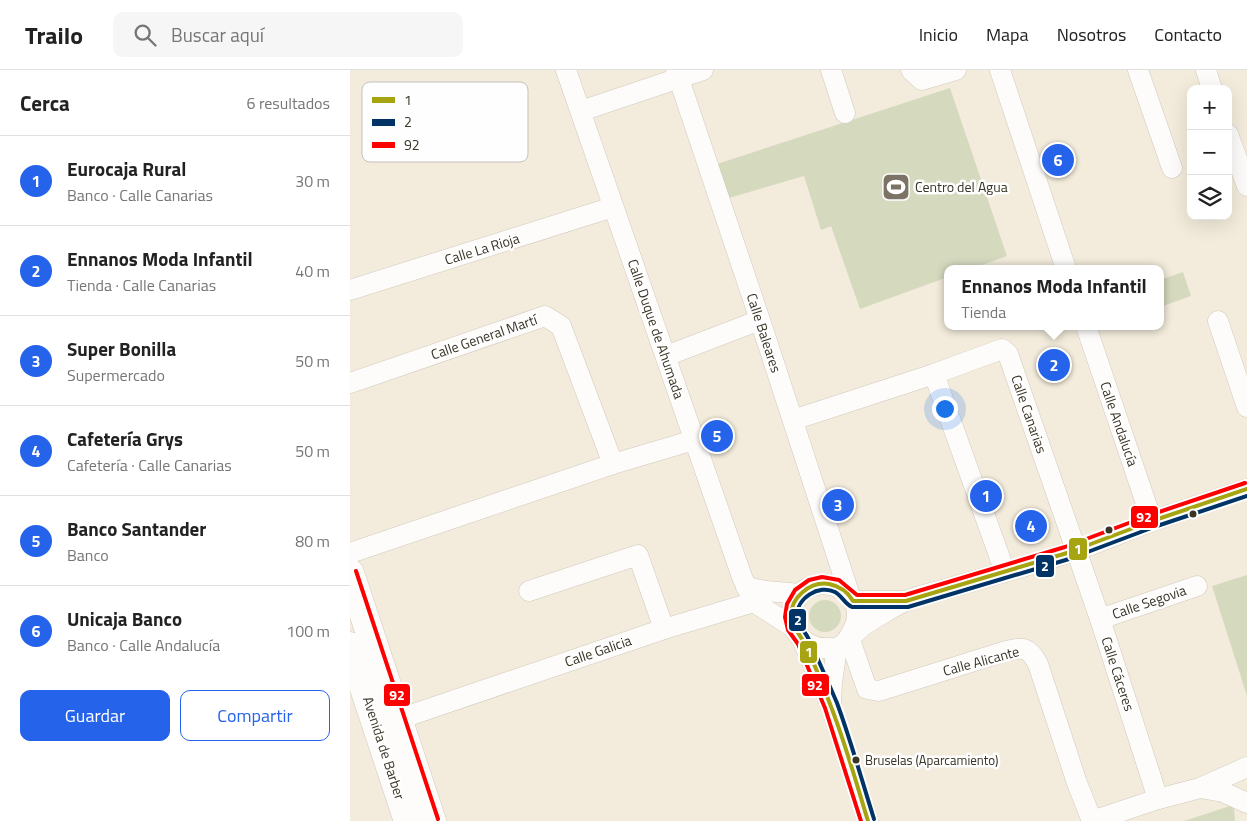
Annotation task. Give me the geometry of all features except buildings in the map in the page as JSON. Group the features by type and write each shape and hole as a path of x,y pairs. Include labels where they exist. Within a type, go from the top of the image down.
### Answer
{"main road":[{"name":"Avenida de Barber","path":"350,573 432,821"},
{"name":"Avenida de Barber","path":"350,646 408,821"}],"street":[{"name":"Calle Duque de Ahumada","path":"566,70 694,440 750,594"},
{"path":"581,111 677,74 703,70"},
{"path":"831,70 845,112"},
{"path":"910,70 922,80 956,70"},
{"path":"1000,70 1065,265"},
{"path":"1138,70 1172,168"},
{"path":"1206,70 1211,85"},
{"name":"Calle Baleares","path":"677,74 852,599"},
{"path":"1232,145 1247,186"},
{"name":"Calle La Rioja","path":"350,290 613,207"},
{"name":"Calle General Martí","path":"350,382 545,316 562,326 613,464"},
{"path":"666,356 760,320"},
{"path":"1218,321 1247,407"},
{"name":"Calle Andalucía","path":"1087,330 1152,521"},
{"name":"Calle Canarias","path":"793,420 934,374 1002,349 1008,354 1076,550"},
{"path":"934,374 1005,572"},
{"path":"350,553 613,464 694,440"},
{"path":"750,594 812,647 822,649 843,642 864,625 906,601 1076,550 1152,521 1247,489"},
{"name":"Calle Cáceres","path":"1076,550 1100,618 1158,799"},
{"path":"529,591 638,555 664,629"},
{"path":"831,706 832,682 843,642 856,624 858,614 852,599 837,586 822,583 812,586 800,594 793,606 792,617 798,635 831,706 868,821"},
{"name":"Calle Segovia","path":"1100,618 1197,586"},
{"path":"750,594 766,591 800,594"},
{"name":"Calle Galicia","path":"399,719 664,629 750,594"},
{"path":"852,599 906,601"},
{"name":"Calle Alicante","path":"843,642 867,689 879,691 1018,648 1026,649 1032,653 1038,664 1077,783 1092,821"},
{"path":"1092,821 1158,799 1200,788 1247,767"},
{"path":"1200,788 1223,792 1247,803"}],"green space":[{"name":"Centro del Agua","path":"950,88 1007,256 982,265 944,265 944,278 860,309 831,226 821,230 804,176 729,198 717,164"},
{"path":"1183,272 1191,296 1164,306 1164,279"},
{"path":"1247,575 1247,696 1212,586"},
{"path":"825,600 837,604 841,616 837,628 825,632 813,628 809,616 813,604"},
{"path":"1230,806 1234,809 1235,821 1184,821"}],"transit line":[{"name":"92","path":"861,821 825,708 798,644 788,630 785,617 787,604 795,590 809,580 822,577 839,580 857,595 905,595 1065,547 1150,515 1245,483"},
{"name":"1","path":"868,821 830,704 811,656 792,621 794,603 802,592 815,585 829,584 843,590 853,601 906,601 1067,553 1152,521 1247,489"},
{"name":"2","path":"874,819 837,703 808,637 800,626 797,617 800,604 804,599 816,591 829,590 835,592 852,607 908,607 1069,559 1154,527 1247,496"},
{"name":"92","path":"356,571 438,819"}],"place":[{"name":"Unicaja Banco","path":"1058,160"},
{"name":"Centro del Agua","path":"896,187"},
{"name":"Ennanos Moda Infantil","path":"1054,365"},
{"name":"Banco Santander","path":"717,436"},
{"name":"Eurocaja Rural","path":"986,496"},
{"name":"Super Bonilla","path":"838,505"},
{"name":"Cafetería Grys","path":"1031,526"},
{"name":"Bruselas (Aparcamiento)","path":"856,760"}]}
